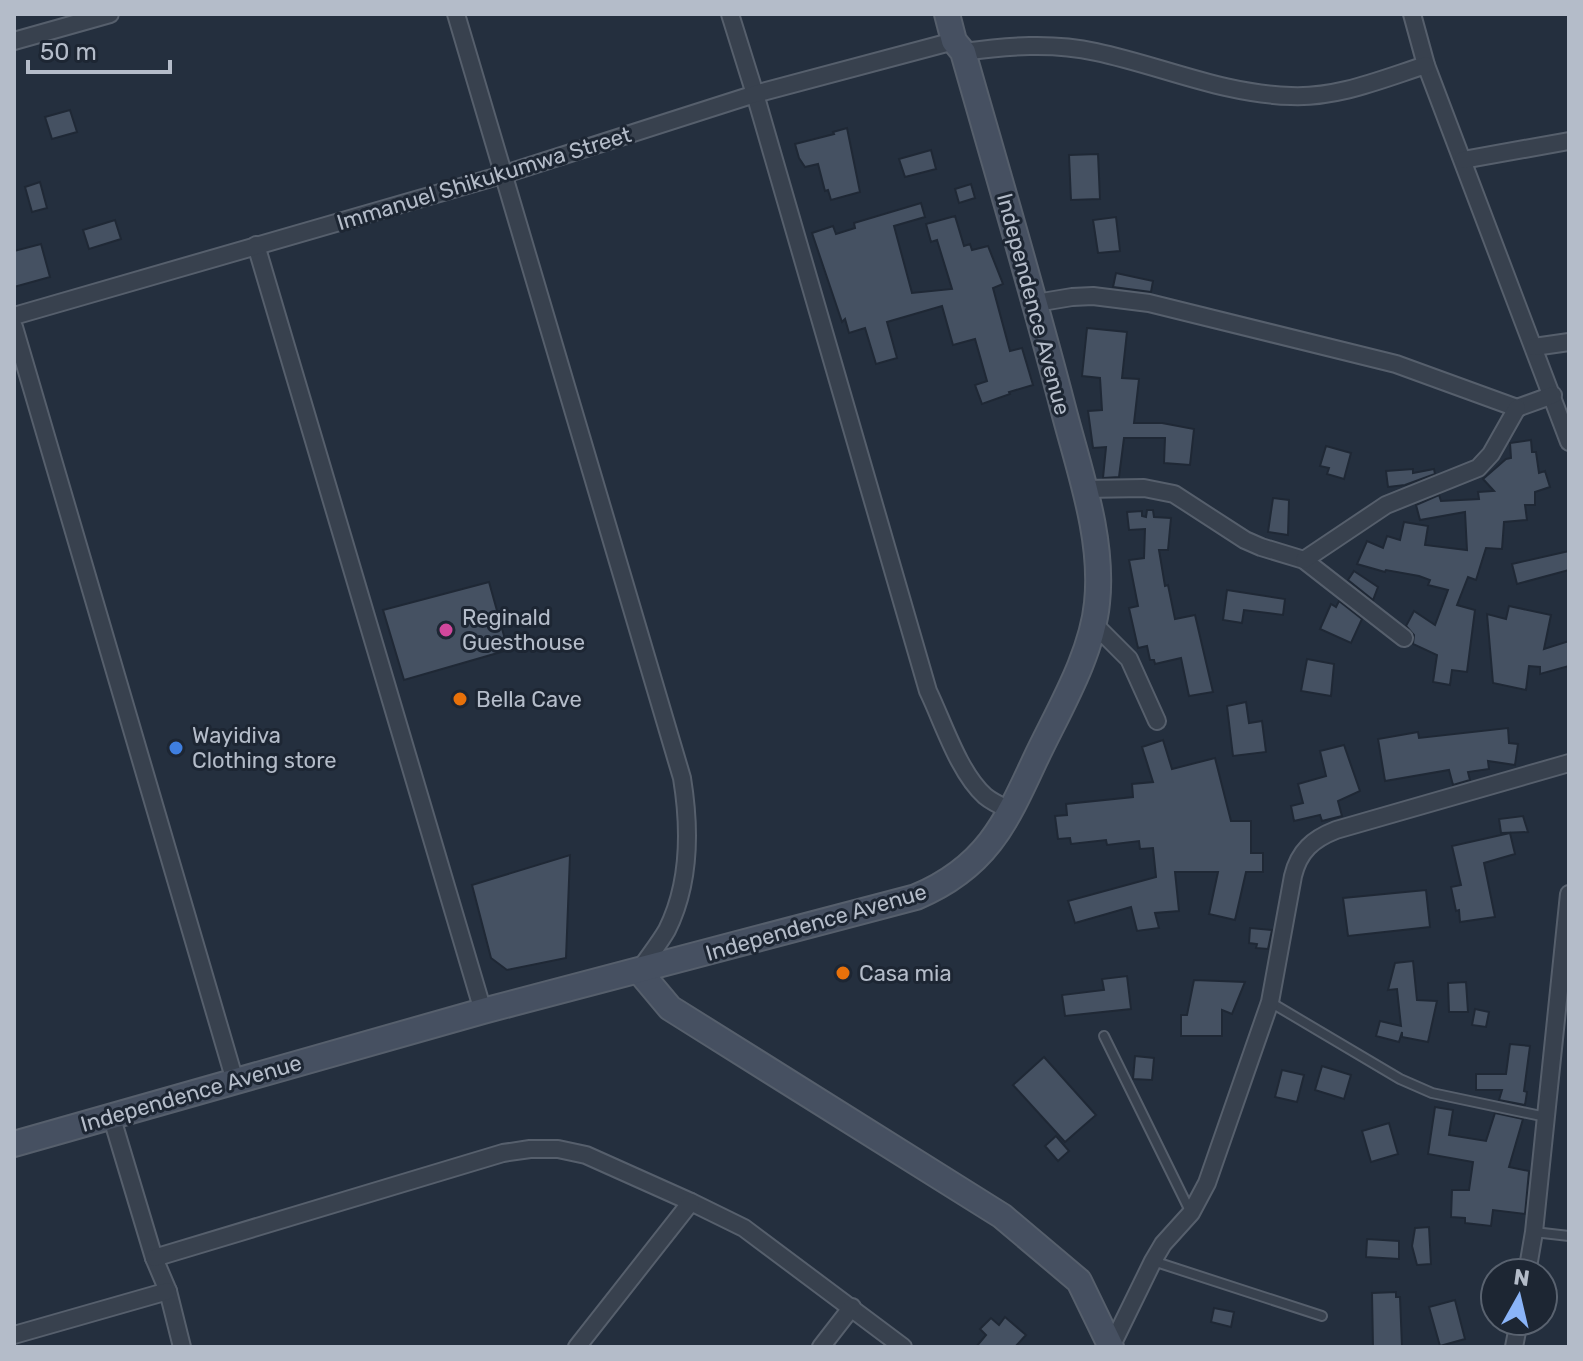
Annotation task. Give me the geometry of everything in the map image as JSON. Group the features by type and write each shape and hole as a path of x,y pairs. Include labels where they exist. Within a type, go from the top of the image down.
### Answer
{"street":[{"path":"14,41 110,14"},
{"path":"456,14 682,778 687,828 682,878 667,929 639,971 670,1008 1002,1216 1079,1281 1111,1347"},
{"path":"730,14 928,691 959,759 977,788 990,800 1012,811"},
{"name":"Independence Avenue","path":"14,1144 483,1011 878,908 927,893 973,863 1012,811 1079,665 1097,605 1099,574 1084,489 1036,303 947,14"},
{"path":"1412,14 1426,65 1569,442"},
{"name":"Immanuel Shikukumwa Street","path":"14,316 502,175 755,94 958,47 1033,45 1093,51 1233,90 1293,96 1325,95 1351,89 1426,65"},
{"path":"1463,160 1569,141"},
{"path":"256,245 483,1011"},
{"path":"1036,303 1093,296 1149,303 1396,364 1517,408 1553,395"},
{"path":"14,327 235,1081"},
{"path":"1534,347 1569,342"},
{"path":"1304,560 1386,505 1478,468 1491,454 1517,408"},
{"path":"1084,489 1144,488 1174,494 1245,540 1304,560 1404,638"},
{"path":"1093,623 1129,659 1157,721"},
{"path":"1111,1347 1153,1261 1163,1244 1191,1213 1207,1183 1270,1002 1297,861 1314,841 1336,830 1569,763"},
{"path":"1530,1257 1569,894"},
{"path":"111,1115 154,1258 168,1291 182,1347"},
{"path":"154,1258 503,1153 558,1149 586,1155 744,1228 903,1347"},
{"path":"577,1347 691,1202"},
{"path":"14,1335 168,1291"},
{"path":"821,1347 852,1307"}],"lane":[{"path":"1270,1002 1400,1079 1432,1093 1546,1117"},
{"path":"1104,1036 1191,1213"},
{"path":"1534,1232 1569,1236"},
{"path":"1153,1261 1322,1316"}],"building":[{"path":"70,110 77,132 52,139 45,117"},
{"path":"847,128 860,192 831,200 828,190 825,191 818,164 805,167 795,144"},
{"path":"931,150 936,169 905,177 899,159"},
{"path":"1098,154 1100,199 1071,200 1069,155"},
{"path":"40,182 47,208 32,212 25,187"},
{"path":"971,184 975,198 959,203 955,189"},
{"path":"921,203 925,217 894,226 912,293 952,289 937,240 931,242 926,224 955,216 964,246 970,244 972,250 988,246 1003,284 993,288 1010,351 1022,348 1033,385 982,404 975,385 987,381 975,339 953,345 942,306 887,322 897,358 876,364 865,328 849,333 845,319 842,322 812,233 833,226 836,234 855,228 854,223"},
{"path":"1116,217 1120,251 1098,253 1093,220"},
{"path":"115,220 121,239 89,249 83,230"},
{"path":"41,244 50,277 14,287 14,251"},
{"path":"1116,273 1153,281 1151,292 1113,287"},
{"path":"1087,328 1127,332 1122,378 1139,379 1134,423 1162,423 1194,429 1190,465 1164,463 1165,438 1124,438 1119,477 1103,478 1106,447 1093,448 1088,411 1102,410 1100,378 1082,376"},
{"path":"1531,440 1539,473 1545,471 1550,487 1535,492 1535,505 1525,505 1527,520 1504,522 1502,549 1486,548 1476,580 1468,577 1457,605 1475,610 1467,672 1452,670 1450,685 1433,682 1437,655 1413,644 1414,635 1406,626 1414,611 1435,625 1448,590 1428,585 1430,580 1419,576 1385,572 1357,564 1367,541 1383,548 1387,536 1400,540 1404,522 1428,526 1425,545 1467,550 1465,512 1420,520 1416,505 1439,495 1441,501 1479,499 1478,492 1494,491 1483,479 1511,458 1510,443"},
{"path":"1326,446 1351,453 1344,479 1327,474 1329,468 1320,466"},
{"path":"1413,469 1413,473 1434,469 1435,474 1405,485 1388,487 1386,471"},
{"path":"1273,498 1289,500 1288,535 1268,532"},
{"path":"1147,510 1153,510 1154,517 1171,518 1168,550 1159,550 1165,586 1168,585 1175,619 1195,615 1213,692 1189,696 1181,658 1155,664 1154,660 1150,660 1147,646 1138,648 1129,608 1138,606 1129,560 1144,558 1145,529 1129,530 1127,512 1142,511 1142,516 1146,517"},
{"path":"1569,551 1569,570 1517,584 1512,564"},
{"path":"1354,571 1378,587 1373,600 1348,580"},
{"name":"Reginald Guesthouse","path":"489,582 508,650 404,680 383,610"},
{"path":"1227,590 1285,599 1283,615 1244,610 1242,623 1223,620"},
{"path":"1339,601 1362,619 1351,643 1320,629 1331,604 1336,607"},
{"path":"1509,606 1551,615 1544,649 1569,641 1569,666 1540,674 1540,667 1529,666 1526,690 1493,683 1487,614 1506,619"},
{"path":"1307,659 1334,664 1331,696 1301,691"},
{"path":"1246,702 1249,723 1262,721 1266,752 1233,756 1227,706"},
{"path":"1508,728 1509,743 1518,744 1515,765 1488,761 1489,769 1468,772 1470,780 1453,785 1449,770 1385,781 1378,739 1418,732 1419,738"},
{"path":"1163,740 1172,769 1215,758 1231,821 1251,821 1251,853 1263,853 1263,872 1246,872 1235,920 1209,914 1218,872 1175,872 1179,911 1155,913 1159,928 1137,931 1131,907 1075,923 1068,901 1156,877 1153,848 1140,849 1139,841 1107,845 1106,840 1071,844 1070,838 1058,839 1055,816 1067,815 1066,804 1133,797 1132,784 1153,782 1142,747"},
{"path":"1344,745 1360,791 1338,801 1342,816 1322,821 1320,815 1294,821 1291,806 1303,803 1298,784 1326,776 1320,751"},
{"path":"1523,816 1528,832 1501,833 1499,819"},
{"path":"1510,833 1515,854 1484,863 1495,917 1460,922 1451,887 1461,885 1452,846"},
{"path":"570,855 566,958 507,970 491,958 472,885"},
{"path":"1426,890 1430,927 1348,936 1343,898"},
{"path":"1250,928 1272,930 1268,949 1256,948 1257,944 1249,943"},
{"path":"1413,961 1417,1000 1437,1001 1428,1042 1402,1037 1402,1032 1399,1042 1376,1036 1380,1021 1401,1026 1397,989 1388,990 1395,963"},
{"path":"1127,976 1131,1009 1065,1016 1062,995 1104,990 1102,979"},
{"path":"1194,980 1245,982 1232,1014 1222,1010 1222,1036 1181,1036 1181,1015 1187,1015"},
{"path":"1466,982 1468,1012 1449,1012 1448,983"},
{"path":"1475,1009 1489,1012 1486,1027 1472,1025"},
{"path":"1510,1044 1530,1046 1525,1105 1499,1100 1502,1090 1476,1090 1476,1074 1506,1074"},
{"path":"1135,1056 1154,1058 1152,1080 1133,1079"},
{"path":"1044,1057 1096,1115 1065,1142 1013,1085"},
{"path":"1322,1066 1351,1075 1344,1099 1315,1090"},
{"path":"1282,1070 1304,1075 1297,1102 1275,1097"},
{"path":"1435,1107 1453,1110 1449,1135 1486,1141 1495,1113 1523,1119 1509,1167 1529,1171 1525,1214 1493,1210 1491,1226 1465,1223 1465,1218 1451,1217 1452,1190 1469,1190 1473,1162 1428,1154"},
{"path":"1389,1123 1398,1154 1371,1162 1362,1131"},
{"path":"1056,1136 1069,1151 1058,1161 1045,1146"},
{"path":"1429,1227 1431,1264 1417,1265 1412,1246 1415,1228"},
{"path":"1367,1239 1399,1241 1399,1259 1366,1257"},
{"path":"1396,1292 1396,1297 1400,1297 1402,1347 1373,1347 1372,1293"},
{"path":"1455,1300 1465,1339 1440,1346 1429,1307"},
{"path":"1214,1308 1234,1312 1231,1327 1211,1322"},
{"path":"1005,1317 1026,1335 1015,1347 976,1347 986,1335 980,1329 991,1318 999,1325"}],"place":[{"name":"Reginald Guesthouse","path":"446,630"},
{"name":"Bella Cave","path":"460,699"},
{"name":"Wayidiva Clothing store","path":"176,748"},
{"name":"Casa mia","path":"843,973"}]}
